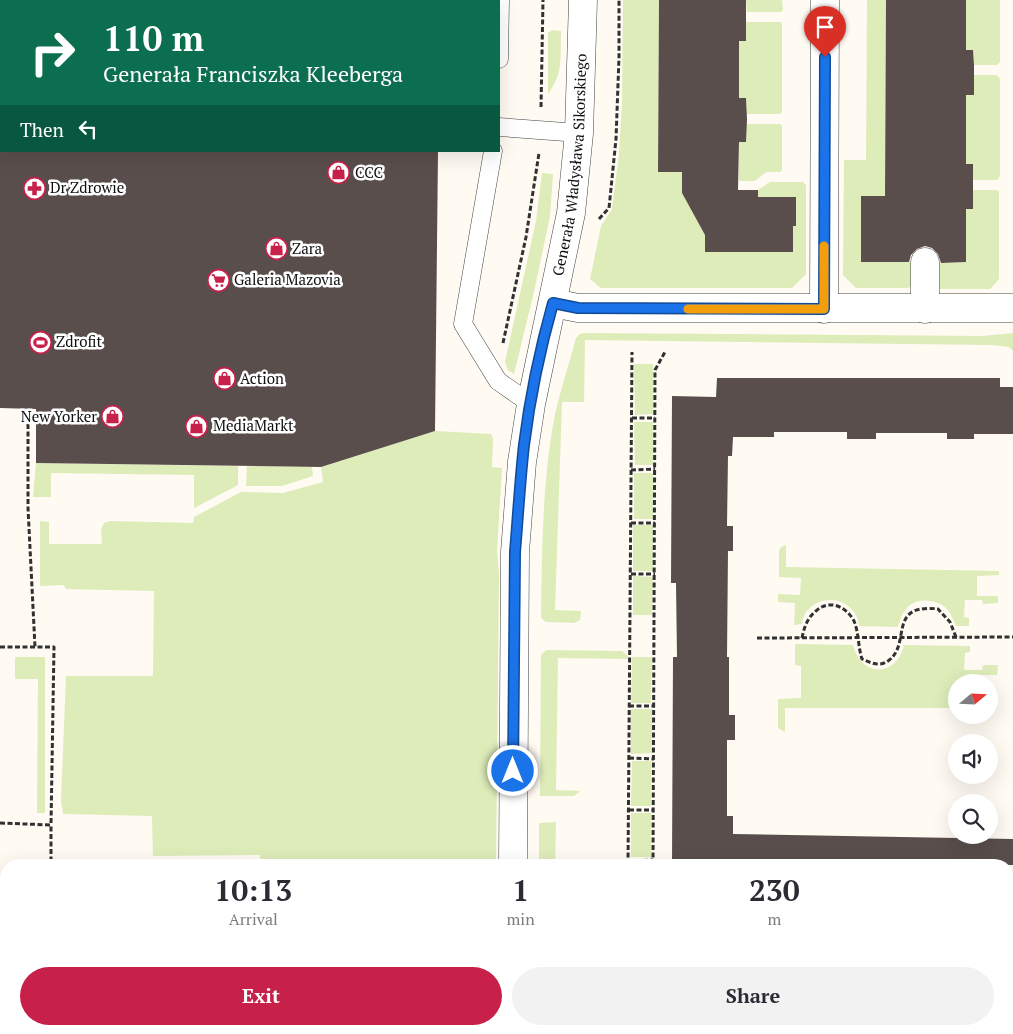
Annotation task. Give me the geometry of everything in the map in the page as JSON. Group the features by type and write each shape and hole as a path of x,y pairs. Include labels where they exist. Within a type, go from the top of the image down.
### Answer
{"street":[{"name":"Generała Władysława Sikorskiego","path":"512,859 515,552 524,444 571,213 579,133 583,0"},
{"path":"824,309 825,0"},
{"path":"925,262 925,309"},
{"path":"553,303 578,308 1013,308"}],"lane":[{"path":"500,127 579,133"},
{"path":"493,152 463,324 498,381 531,404"}],"path":[{"path":"498,381 499,362 526,237 539,153 543,0"},
{"path":"596,226 609,208 616,140 619,0"},
{"path":"628,859 632,352"},
{"path":"653,859 656,574 655,370 665,352"},
{"path":"28,409 28,508 35,647"},
{"path":"632,418 655,418"},
{"path":"631,470 655,469"},
{"path":"631,522 655,523"},
{"path":"631,574 656,574"},
{"path":"802,638 805,626 816,610 827,605 838,605 848,612 854,623 858,637 858,648 862,659 872,663 883,664 894,657 898,651 902,627 907,616 915,610 938,609 950,622 956,637"},
{"path":"757,638 1013,637"},
{"path":"0,647 54,647 51,859"},
{"path":"629,706 655,706"},
{"path":"629,758 654,759"},
{"path":"629,810 654,810"},
{"path":"0,823 51,825"}],"green space":[{"path":"623,0 659,0 658,167 662,172 682,172 682,193 705,235 705,252 793,252 793,226 796,226 796,198 758,197 758,190 770,182 803,182 806,185 806,274 792,288 601,288 590,279 601,226 612,209 619,154 622,103"},
{"path":"746,0 782,0 783,10 781,12 747,12"},
{"path":"867,0 886,0 885,196 861,197 861,262 911,262 911,286 908,288 856,288 843,275 844,160 866,160"},
{"path":"966,0 1000,0 1000,62 997,65 974,65 973,50 966,50"},
{"path":"746,22 781,22 782,24 782,112 780,114 747,114 746,98 739,98 739,41 746,41"},
{"path":"552,30 561,31 561,57 557,79 548,94 548,33"},
{"path":"974,75 997,75 1000,79 1000,176 997,180 973,180 966,164 966,95"},
{"path":"746,124 780,124 782,126 782,170 780,172 766,172 755,181 739,181 739,142 746,142"},
{"path":"542,173 553,174 550,216 514,374 508,370 505,362 536,221"},
{"path":"973,190 997,190 999,192 999,279 990,289 939,289 938,263 966,262 966,209 973,209"},
{"path":"584,333 983,336 1013,333 1013,351 1009,347 991,345 585,340 584,402 562,402 555,610 581,611 580,620 574,623 546,622 541,618 543,524 552,431 576,338"},
{"path":"634,364 653,364 653,414 635,415"},
{"path":"634,422 653,422 653,465 635,465"},
{"path":"435,431 491,434 493,439 492,467 502,468 497,550 499,575 496,859 260,859 260,855 153,856 152,816 63,814 61,801 66,676 153,676 154,591 66,589 64,585 40,586 40,521 49,522 49,544 102,544 101,529 104,523 110,521 193,523 194,517 241,492 283,493 323,482 321,467"},
{"path":"36,463 238,466 238,485 194,508 194,475 51,473 51,497 33,497"},
{"path":"247,466 312,467 313,476 282,486 246,486"},
{"path":"634,473 653,473 653,519 634,519"},
{"path":"633,525 653,525 653,571 633,571"},
{"path":"786,545 786,567 999,571 999,575 977,576 977,596 998,596 998,603 983,604 982,600 965,600 964,617 969,618 969,626 956,626 951,614 942,605 931,601 920,601 906,609 898,627 859,626 853,610 846,605 831,600 815,604 807,611 802,624 794,625 795,603 778,602 778,594 800,595 801,578 779,577 779,551 781,547"},
{"path":"633,576 653,577 652,615 633,615"},
{"path":"795,644 853,645 857,656 863,663 871,668 879,669 887,668 894,663 900,656 904,645 970,646 970,652 965,653 964,670 982,670 983,665 998,665 997,674 948,674 948,708 785,708 785,732 778,728 778,699 801,698 801,666 795,665"},
{"path":"546,650 622,651 628,656 628,659 558,658 556,790 580,791 574,796 540,796 541,655"},
{"path":"15,657 45,657 45,813 37,813 38,679 15,679"},
{"path":"632,657 652,657 651,703 631,703"},
{"path":"631,709 652,709 652,753 631,754"},
{"path":"632,761 651,761 651,806 631,806"},
{"path":"631,813 651,813 651,857 631,857"},
{"path":"556,822 555,859 539,859 539,823"}],"building":[{"path":"659,0 746,0 746,41 739,41 739,98 746,98 747,119 746,142 739,142 738,190 758,190 758,197 796,197 796,226 793,226 793,252 705,252 705,235 682,193 682,172 658,172"},
{"path":"886,0 966,0 966,50 973,50 974,95 966,95 966,164 973,164 973,209 966,209 966,262 941,263 938,254 932,248 925,246 917,249 911,255 909,262 861,262 861,196 885,196"},
{"name":"Galeria Mazovia","path":"0,152 438,152 435,431 321,467 36,463 36,409 0,408"},
{"path":"717,378 1000,378 1000,387 1013,387 1013,434 974,434 974,439 947,439 947,433 876,433 876,439 847,439 847,432 774,432 774,437 733,437 732,456 728,456 727,526 733,526 733,551 728,551 727,657 729,657 729,715 735,715 735,740 727,740 727,816 733,816 733,834 948,838 948,844 998,844 998,839 1013,839 1013,859 672,859 673,657 677,657 676,583 671,583 672,396 716,397"}],"slow traffic":[{"path":"688,309 824,309 824,246"}],"place":[{"name":"CCC","path":"339,173"},
{"name":"Dr Zdrowie","path":"34,188"},
{"name":"Zara","path":"276,249"},
{"name":"Galeria Mazovia","path":"218,280"},
{"name":"Zdrofit","path":"40,342"},
{"name":"Action","path":"224,379"},
{"name":"New Yorker","path":"113,417"},
{"name":"MediaMarkt","path":"197,426"}],"route":[{"path":"513,771 516,534 524,444 546,328 553,303 578,308 824,309 825,57"}]}
